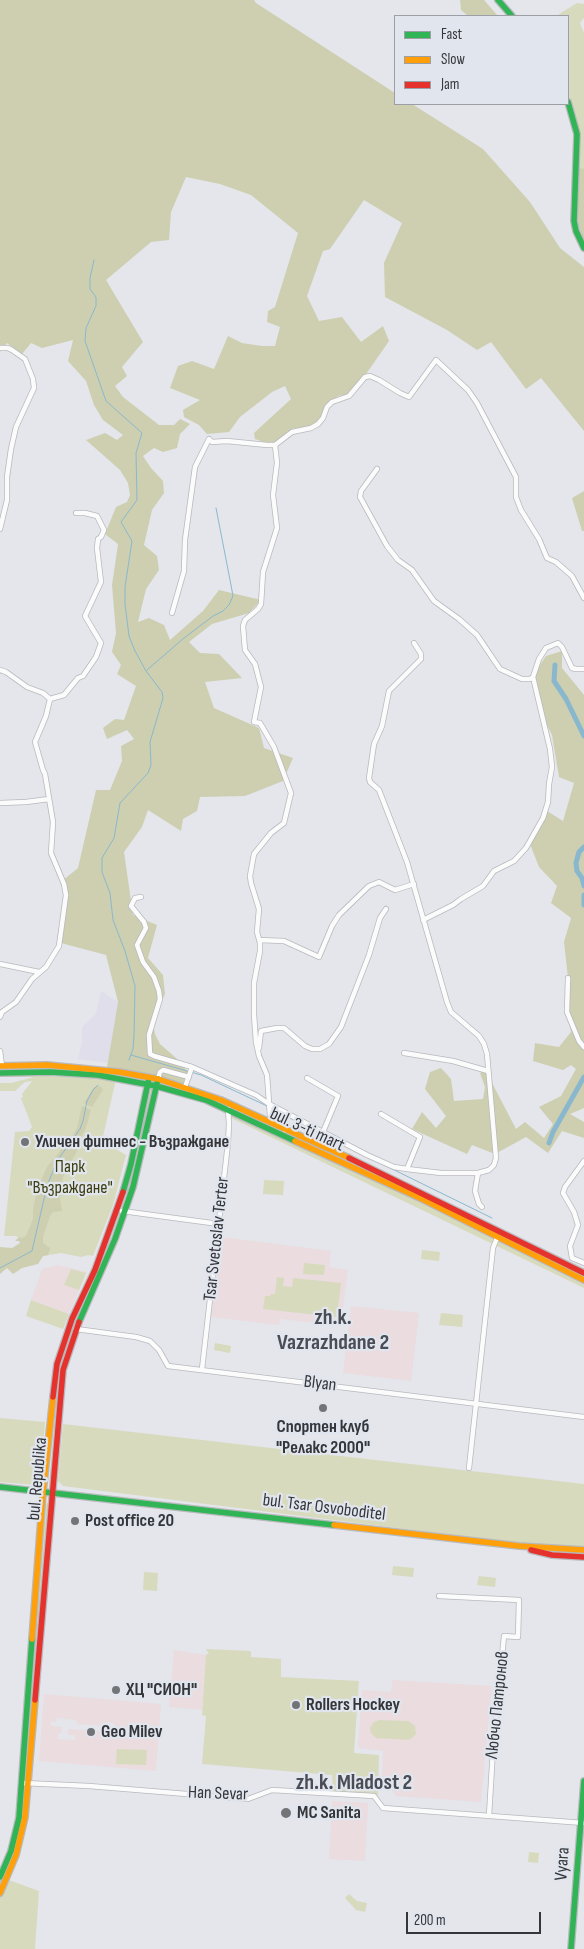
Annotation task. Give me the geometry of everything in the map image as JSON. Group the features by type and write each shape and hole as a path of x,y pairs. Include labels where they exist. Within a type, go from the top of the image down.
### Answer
{"street":[{"path":"498,0 511,15"},
{"path":"569,105 577,134 574,221 576,231 584,248"},
{"path":"0,348 8,348 25,359 34,388 16,428 12,442 7,477 7,500 0,529"},
{"path":"172,613 184,571 185,540 195,466 209,439 212,442 227,441 259,443 267,446 275,445 292,432 311,428 318,424 323,418 327,407 332,402 349,396 364,377 370,376 379,380 408,397 436,360 468,390 477,403 516,477 517,502 539,540 545,555 572,576 584,598"},
{"path":"275,445 277,463 273,495 277,528 263,572 261,604 245,620 243,626 245,650 255,664 261,687 254,722 260,723 274,747 291,793 284,823 270,833 259,846 252,859 250,883 259,909 257,932 260,951 254,983 254,1015 259,1056 267,1075 270,1116 283,1124 285,1130"},
{"path":"377,468 361,491 360,497 393,555 412,570 434,602 460,619 477,635 500,669 526,680 533,677"},
{"path":"50,699 64,695 78,678 83,676 96,656 100,643 84,616 101,582 97,548 98,539 104,530 96,516 76,513"},
{"path":"141,897 135,898 131,906 144,922 146,928 138,946 143,962 154,976 160,999 149,1035 150,1054 190,1072 256,1095 269,1106 394,1168 442,1173 489,1170 494,1165 496,1158 484,1044 452,1012 447,1002 407,862 379,790 370,782 369,778 374,744 382,726 389,691 421,659 414,643"},
{"path":"424,920 483,886 494,871 514,861 526,848 544,818 552,767 550,749 533,677 539,659 546,648 558,643 562,647 572,668 576,670 584,668"},
{"path":"0,670 6,672 26,687 43,693 50,699"},
{"path":"0,1016 2,1012 16,1002 60,946 66,905 64,884 51,853 53,822 45,774 42,770 35,742 46,716 50,699"},
{"path":"0,802 26,802 49,799"},
{"path":"259,940 284,942 319,957 332,926 339,915 369,886 379,882 395,890 414,884"},
{"path":"259,1056 260,1034 263,1030 284,1028 299,1042 312,1048 320,1049 329,1044 336,1036 357,988 380,918 386,909"},
{"path":"0,964 39,972"},
{"path":"568,978 567,1012 579,1041 584,1048"},
{"path":"0,1051 1,1068"},
{"path":"404,1054 453,1061 488,1071"},
{"name":"bul. 3-ti mart","path":"1,1068 32,1064 76,1067 185,1087 221,1100 414,1189 584,1273"},
{"path":"157,1083 160,1072 163,1070 190,1072"},
{"path":"185,1087 190,1072"},
{"path":"307,1078 338,1096 324,1132"},
{"name":"bul. Republika","path":"0,1877 15,1838 26,1784 43,1492 57,1364 69,1327 95,1270 118,1210 131,1164 148,1081"},
{"name":"bul. 3-ti mart","path":"157,1083 228,1109 290,1140 420,1198 584,1280"},
{"name":"bul. Republika","path":"0,1893 11,1870 21,1840 63,1370 77,1329 115,1239 124,1212 139,1165 157,1083"},
{"name":"Tsar Svetoslav Terter","path":"202,1369 230,1124 228,1109"},
{"path":"382,1114 420,1137 408,1169"},
{"path":"584,1161 565,1187 563,1193 574,1212 578,1225 570,1246 572,1258 584,1263"},
{"path":"478,1172 474,1191 482,1207"},
{"path":"118,1210 219,1224"},
{"path":"469,1468 493,1248 497,1238"},
{"name":"Blyan","path":"69,1327 142,1338 155,1345 168,1366 584,1417"},
{"path":"0,1487 43,1492"},
{"name":"bul. Tsar Osvoboditel","path":"43,1492 519,1546 584,1550"},
{"name":"bul. Tsar Osvoboditel","path":"519,1546 552,1555 582,1558"},
{"name":"Любчо Патронов","path":"439,1596 519,1600 518,1637 504,1636 493,1749 489,1816"},
{"name":"Vyara","path":"571,1949 584,1781"},
{"name":"Han Sevar","path":"26,1784 89,1786 248,1799 272,1790 374,1796 383,1808 582,1823"}],"shaded area":[{"path":"101,991 118,1002 108,1063 78,1059 82,1043 82,1027 96,1014"},
{"path":"222,1237 331,1251 329,1267 348,1270 341,1326 280,1319 279,1325 211,1317"},
{"path":"58,1265 87,1272 69,1314 31,1300 42,1269"},
{"path":"351,1306 419,1313 411,1381 343,1373"},
{"path":"174,1650 206,1655 202,1710 169,1707"},
{"path":"392,1680 492,1686 481,1802 396,1796 382,1776 383,1751 358,1748 362,1690 391,1692"},
{"name":"Geo Milev","path":"44,1694 161,1704 156,1771 39,1761","holes":["57,1718 76,1720 77,1724 104,1726 105,1722 114,1723 116,1732 68,1729 68,1735 75,1735 75,1740 58,1739 58,1734 61,1734 62,1727 51,1726 51,1721 56,1722"]},
{"path":"332,1801 368,1803 365,1861 329,1859"}],"green space":[{"path":"0,0 254,0 394,92 394,105 414,105 483,149 530,202 560,248 584,267 584,431 541,378 526,389 491,342 477,350 447,330 385,297 384,263 402,223 364,200 330,249 323,251 307,296 319,321 342,317 361,342 383,326 389,341 350,394 338,396 328,405 320,421 308,428 294,428 272,445 255,439 254,433 291,399 285,386 272,392 240,417 229,432 207,434 199,425 184,417 183,410 200,400 170,388 178,366 192,361 214,369 228,336 242,343 275,346 280,327 267,322 268,311 275,307 298,233 251,195 220,184 186,177 171,212 169,240 151,242 106,280 143,342 122,367 127,376 115,386 123,397 159,425 174,425 180,419 190,424 180,434 177,448 163,452 154,448 143,456 163,481 164,493 152,510 144,545 157,556 159,570 146,589 138,622 149,618 164,625 170,640 203,611 219,590 261,600 249,613 212,624 189,642 200,653 219,654 242,678 205,682 214,708 259,728 264,748 293,758 283,781 245,796 200,797 197,811 183,819 181,831 148,810 142,827 124,852 133,915 157,925 148,958 163,975 165,994 153,1022 155,1034 160,1044 189,1073 185,1084 107,1067 118,1002 106,955 61,943 65,895 62,881 78,868 96,790 110,790 122,761 121,746 134,739 127,730 107,739 103,728 115,719 124,720 136,686 117,674 121,665 112,652 116,633 112,585 118,544 105,534 116,507 127,502 130,495 128,483 120,470 86,440 105,433 117,440 123,435 103,420 94,405 86,381 68,361 73,340 42,348 31,343 22,354 7,343 0,352"},
{"path":"460,0 484,0 497,15 467,15 461,10"},
{"path":"577,3 584,4 584,18 580,23 584,33 584,170 578,174 579,129 569,97 569,15 558,15"},
{"path":"580,168 584,169 584,241 578,225 576,211"},
{"path":"584,491 584,531 582,531 572,498"},
{"path":"562,651 562,668 584,695 584,1108 570,1114 584,1122 584,1138 562,1131 548,1153 526,1137 495,1154 472,1145 467,1154 412,1129 422,1112 436,1128 446,1116 425,1089 430,1072 441,1068 451,1079 454,1101 483,1099 485,1087 480,1073 489,1069 491,1081 516,1129 525,1122 544,1138 553,1124 539,1107 561,1096 576,1069 571,1065 563,1070 533,1061 535,1043 559,1047 571,1032 567,1011 569,987 564,942 571,918 551,903 557,886 539,867 530,844 547,811 563,821 574,783 559,777 552,735 537,705 533,687 536,671 546,656"},
{"name":"Парк \"Възраждане\"","path":"0,1074 116,1079 102,1141 126,1155 113,1205 93,1256 81,1257 61,1253 43,1256 38,1264 22,1239 15,1236 4,1236 15,1132 29,1131 32,1127 21,1098 32,1081 25,1082 15,1091 0,1091 0,1083 11,1083 34,1077 0,1077"},
{"path":"100,1086 103,1090 92,1107 84,1103 94,1087"},
{"path":"147,1088 155,1090 133,1182 131,1164"},
{"path":"82,1106 91,1110 86,1128 81,1137 82,1142 63,1177 60,1198 62,1211 53,1212 50,1216 43,1237 43,1243 50,1248 48,1255 43,1256 38,1264 22,1268 13,1274 7,1268 0,1274 0,1247 12,1248 20,1243 15,1241 19,1237 26,1236 33,1219 37,1190 47,1167 77,1128"},
{"path":"228,1109 420,1198 584,1280 584,1288 229,1117"},
{"path":"264,1180 284,1181 283,1195 263,1194"},
{"path":"422,1250 440,1252 439,1261 421,1259"},
{"path":"304,1263 325,1265 324,1275 303,1274"},
{"path":"71,1269 86,1273 79,1290 64,1285"},
{"path":"277,1277 284,1278 283,1286 292,1287 293,1278 341,1283 337,1317 263,1309 265,1296 275,1294"},
{"path":"31,1300 69,1314 63,1329 26,1316"},
{"path":"441,1313 463,1315 462,1327 439,1325"},
{"path":"215,1343 231,1346 230,1353 214,1350"},
{"path":"0,1418 45,1422 40,1482 36,1485 0,1482"},
{"path":"63,1424 584,1484 584,1547 524,1544 63,1486 58,1481"},
{"path":"42,1503 51,1504 30,1771 24,1770"},
{"path":"393,1566 414,1568 413,1577 392,1575"},
{"path":"144,1572 158,1573 157,1591 143,1590"},
{"path":"479,1576 496,1578 495,1587 477,1585"},
{"path":"206,1649 251,1651 251,1657 281,1659 281,1677 359,1681 354,1753 379,1755 378,1795 333,1792 332,1775 202,1764 206,1716 202,1715 206,1654 209,1654"},
{"path":"379,1720 408,1721 415,1726 416,1734 408,1740 376,1738 371,1733 370,1728 374,1722"},
{"path":"117,1749 147,1750 146,1765 116,1764"},
{"path":"22,1788 28,1788 25,1817 6,1879 39,1891 35,1949 0,1949 0,1877 11,1851"},
{"path":"529,1852 539,1853 538,1863 528,1862"},
{"path":"349,1894 357,1901 367,1903 365,1912 356,1910 345,1898"}],"waterway":[{"path":"94,260 90,278 90,289 96,297 96,306 86,328 85,341 106,401 142,433 136,453 137,500 121,522 132,541 125,587 129,636 146,671 162,692 163,698 150,742 151,765 148,773 120,803 114,838 102,858 102,872 110,893 113,920 125,951 135,986 133,1049 129,1060"},
{"path":"147,670 184,638 213,616 223,611 229,605 233,596 216,508"},
{"path":"555,665 554,681 566,699 584,736"},
{"path":"584,847 579,852 576,863 577,871 582,878 584,886"},
{"path":"584,895 584,905"},
{"path":"131,1055 201,1075 267,1106"},
{"path":"549,1143 553,1132 584,1077"},
{"path":"0,1268 32,1251 47,1186 57,1161 80,1129 87,1101 98,1085"},
{"path":"271,1108 338,1143"},
{"path":"378,1162 492,1218"}],"traffic: fast":[{"path":"498,0 511,15"},
{"path":"569,105 577,134 574,221 576,231 584,248"},
{"path":"0,1073 50,1072 98,1075 156,1086 206,1100 295,1141"},
{"path":"123,1192 131,1164 149,1078"},
{"path":"79,1322 115,1239 133,1187 158,1079"},
{"path":"0,1487 334,1525"},
{"path":"0,1877 11,1851 19,1818 32,1639"},
{"path":"571,1949 584,1781"}],"traffic: slow":[{"path":"0,1066 47,1065 119,1072 158,1079 221,1100 349,1158"},
{"path":"295,1141 420,1198 584,1280"},
{"path":"32,1639 43,1492 53,1397"},
{"path":"334,1525 519,1546 584,1550"},
{"path":"0,1893 16,1855 25,1817 35,1700"}],"traffic: jam":[{"path":"349,1158 584,1273"},
{"path":"53,1397 57,1364 72,1319 95,1270 123,1192"},
{"path":"35,1700 63,1370 79,1322"},
{"path":"531,1550 552,1555 584,1557"}],"place":[{"name":"Уличен фитнес - Възраждане","path":"25,1142"},
{"name":"Спортен клуб \"Релакс 2000\"","path":"323,1408"},
{"name":"Post office 20","path":"75,1521"},
{"name":"ХЦ \"СИОН\"","path":"116,1690"},
{"name":"Rollers Hockey","path":"296,1705"},
{"name":"Geo Milev","path":"91,1732"},
{"name":"MC Sanita","path":"286,1813"}],"district":[{"name":"zh.k. Vazrazhdane 2","path":"333,1330"},
{"name":"zh.k. Mladost 2","path":"354,1783"}]}
